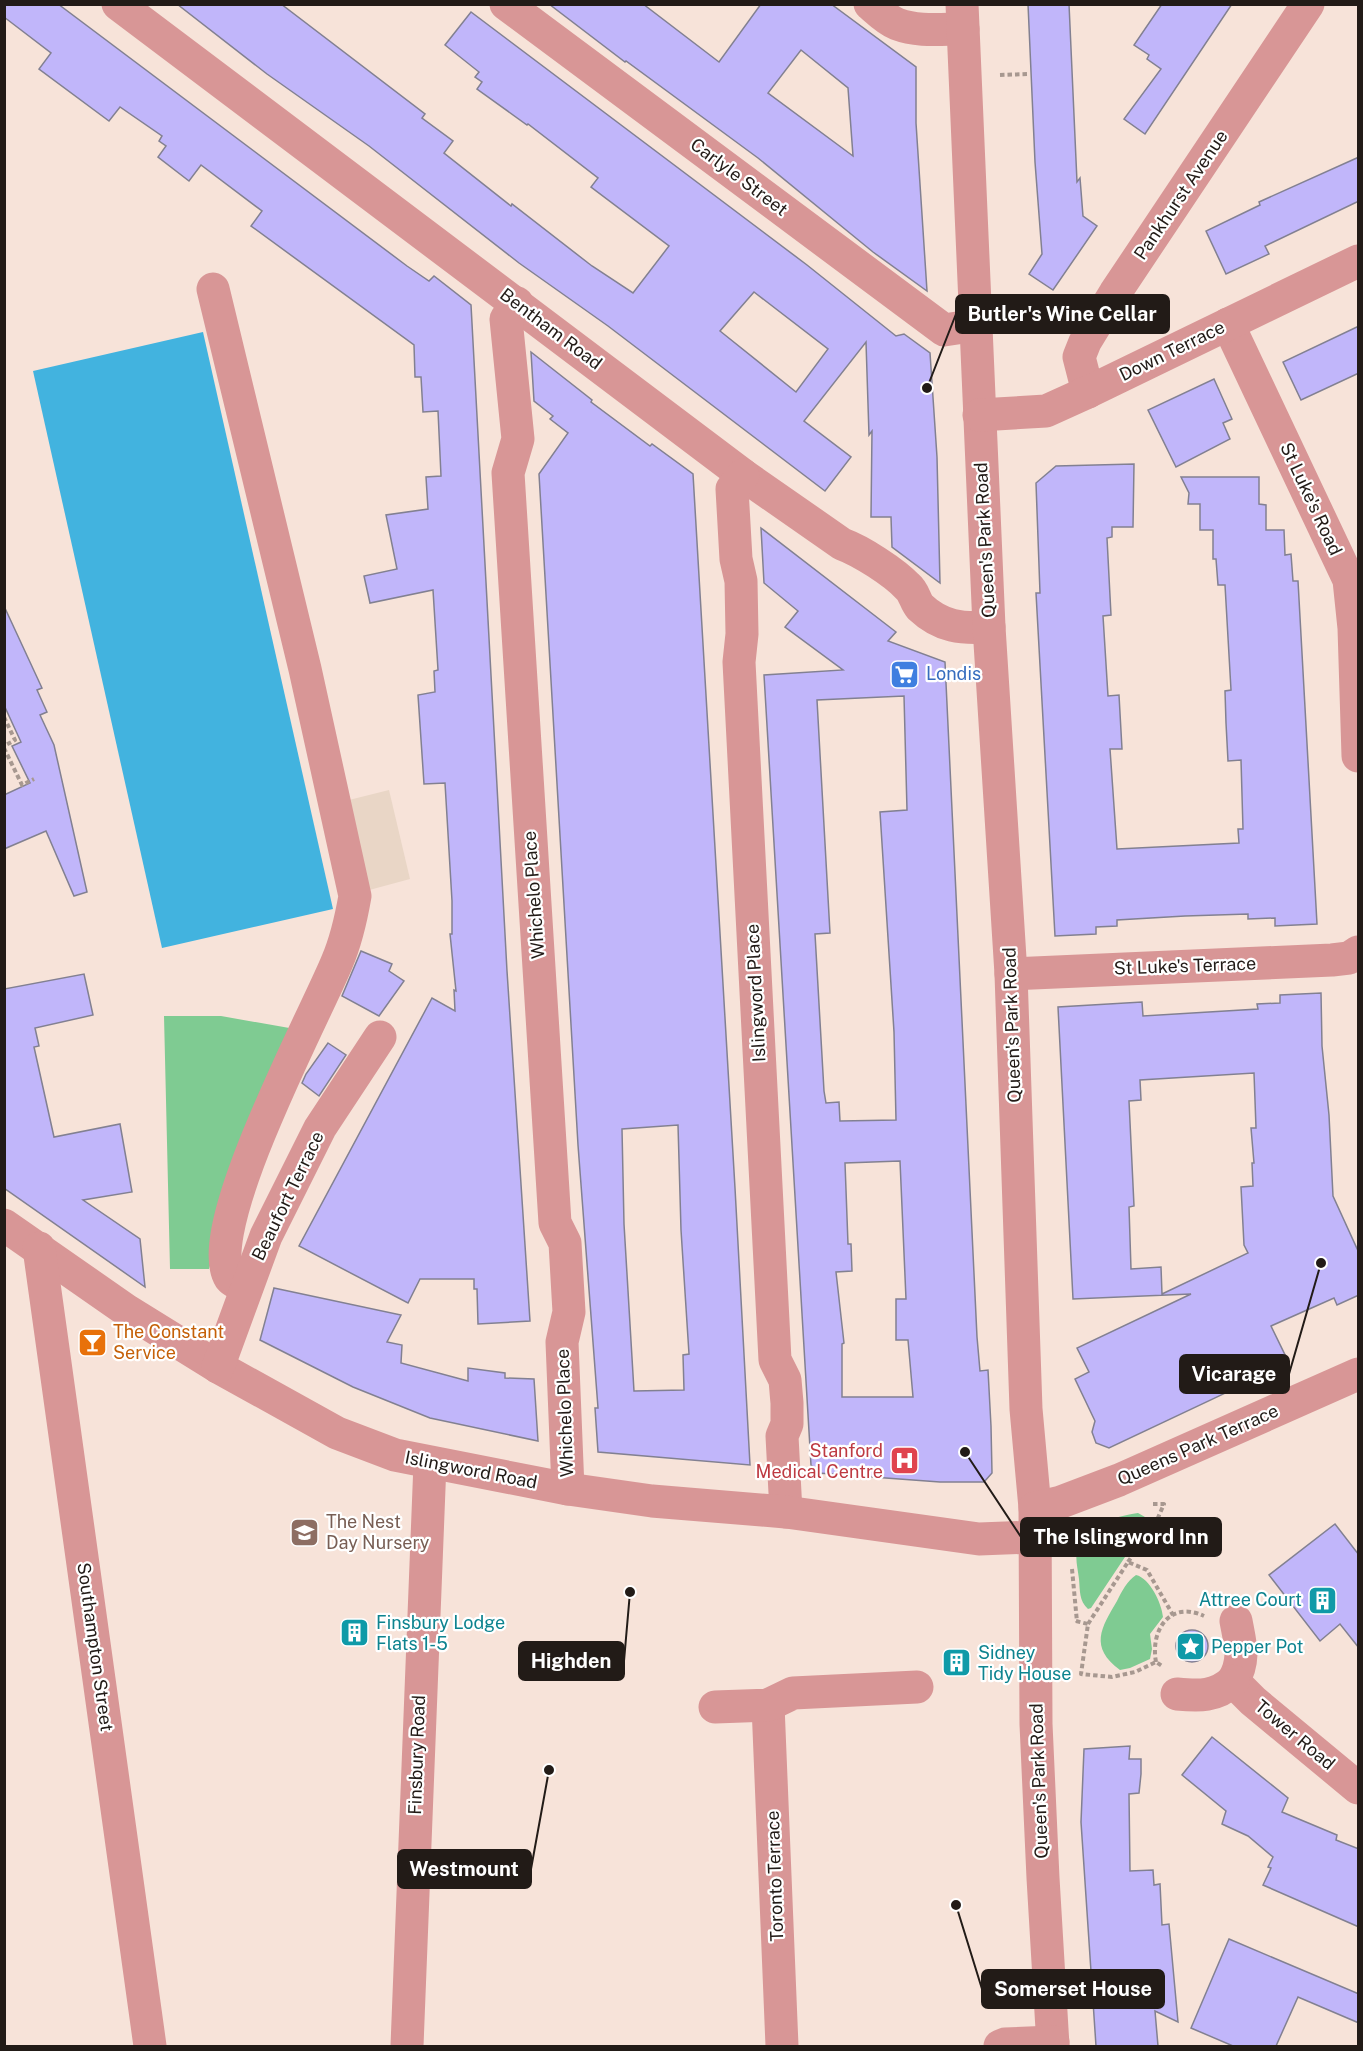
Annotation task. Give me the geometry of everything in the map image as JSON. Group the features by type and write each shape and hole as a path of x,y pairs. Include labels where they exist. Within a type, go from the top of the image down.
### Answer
{"street":[{"name":"Bentham Road","path":"118,4 743,475 842,544 858,550 910,588 919,605 940,621 964,629 989,627"},
{"name":"Carlyle Street","path":"506,4 944,330 977,325"},
{"path":"870,4 895,23 912,28 929,30 962,17"},
{"name":"Pankhurst Avenue","path":"1088,392 1079,357 1085,342 1115,293 1308,4"},
{"name":"Queen's Park Road","path":"962,17 989,627 1011,974 1026,1409 1035,1523 1036,1724 1053,2044"},
{"name":"Down Terrace","path":"979,415 1046,411 1359,261"},
{"path":"213,289 305,669 355,896 349,929 338,962 263,1122 226,1239 225,1262 230,1277 233,1281 246,1286"},
{"name":"Whichelo Place","path":"517,303 506,319 518,439 508,473 555,1223 565,1243 569,1312 562,1342 568,1489"},
{"name":"St Luke's Road","path":"1228,324 1348,580 1356,628 1359,756"},
{"name":"Islingword Place","path":"743,475 732,489 736,560 741,581 740,662 774,1360 784,1380 787,1403 787,1424 782,1436 786,1512"},
{"name":"St Luke's Terrace","path":"1011,974 1332,960 1348,958 1359,952"},
{"name":"Beaufort Terrace","path":"218,1367 266,1236 320,1128 380,1037"},
{"name":"Islingword Road","path":"4,1225 126,1310 218,1367 337,1433 395,1455 568,1489 652,1501 786,1512 979,1539 1035,1523"},
{"name":"Southampton Street","path":"39,1248 150,2046"},
{"name":"Queens Park Terrace","path":"1035,1523 1061,1502 1119,1480 1359,1374"},
{"name":"Finsbury Road","path":"406,2046 430,1463"},
{"path":"1177,1694 1209,1696 1223,1690 1233,1681 1238,1673 1242,1656 1236,1621"},
{"name":"Tower Road","path":"1233,1681 1253,1701 1359,1788"},
{"path":"715,1707 768,1705 793,1693 917,1687"},
{"name":"Toronto Terrace","path":"768,1705 782,2046"},
{"path":"1000,2046 1005,2044 1053,2044"}],"path":[{"path":"1000,75 1029,74"},
{"path":"4,717 15,740 4,747 22,785 34,779"},
{"path":"1145,1503 1164,1504 1157,1520 1088,1624 1081,1674 1112,1677 1135,1672 1156,1662"},
{"path":"1070,1555 1079,1535 1086,1528"},
{"path":"1128,1562 1147,1570 1173,1615"},
{"path":"1072,1566 1077,1622"},
{"path":"1177,1694 1177,1677 1156,1662 1154,1644 1160,1627 1173,1615 1184,1611 1203,1615 1216,1625 1236,1621"},
{"path":"1035,1617 1061,1618 1088,1624"}],"shaded area":[{"path":"389,790 410,879 362,892 341,802"}],"green space":[{"path":"164,1016 221,1016 295,1029 253,1113 209,1269 170,1269"},
{"path":"1138,1513 1145,1517 1145,1527 1091,1608 1088,1609 1081,1599 1080,1591 1076,1557 1080,1542 1101,1524"},
{"path":"1136,1575 1146,1581 1154,1592 1163,1617 1150,1634 1152,1649 1150,1659 1120,1670 1104,1653 1101,1637 1106,1620 1123,1590"}],"water":[{"path":"203,332 333,909 162,948 33,371"}],"building":[{"path":"4,4 58,4 407,266 429,281 434,276 471,305 507,971 530,1321 478,1324 477,1289 474,1289 474,1279 420,1279 408,1303 299,1246 432,998 455,1011 454,990 456,991 450,934 452,934 452,901 445,783 424,784 418,695 435,692 434,671 438,670 433,590 370,603 364,576 397,569 386,515 428,509 426,477 441,476 438,411 423,412 421,377 415,377 414,345 251,226 262,211 201,165 189,181 158,157 166,146 159,141 162,136 120,107 109,121 39,69 51,53 4,17"},
{"path":"177,4 281,4 425,114 422,118 453,141 444,153 592,266 633,293 669,246 591,187 598,178 528,124 477,89 482,82 475,77 479,72 445,45 471,12 807,265 896,336 904,334 930,353 937,457 940,583 892,547 891,517 871,517 872,431 869,435 866,342 804,421 851,457 825,491 608,326 519,263 369,146 267,74","holes":["754,292 828,349 796,392 720,331"]},
{"path":"549,4 643,4 719,62 761,4 831,4 916,67 916,123 927,291 873,252 758,158","holes":["801,50 848,88 853,156 768,93"]},
{"path":"1028,4 1069,4 1077,182 1080,178 1083,216 1097,226 1053,290 1029,274 1042,254 1035,162"},
{"path":"1162,4 1232,4 1145,134 1124,119 1161,69 1147,59 1149,55 1134,45"},
{"path":"1359,157 1359,201 1265,246 1269,254 1226,274 1206,231 1260,205 1259,202"},
{"path":"1359,326 1359,373 1301,400 1283,362"},
{"path":"531,352 592,400 591,402 650,446 652,444 693,474 750,1465 598,1452 595,1408 598,1408 578,1145 539,474 568,433 550,419 553,416 534,401","holes":["678,1125 681,1230 689,1354 683,1355 684,1390 634,1391 624,1224 622,1129"]},
{"path":"1214,379 1232,419 1223,423 1230,439 1176,467 1148,410"},
{"path":"1134,464 1133,527 1112,527 1112,537 1107,538 1111,615 1103,616 1108,696 1119,695 1122,749 1110,749 1117,849 1239,843 1238,829 1243,829 1241,760 1228,761 1225,691 1231,690 1225,585 1218,585 1216,559 1213,559 1213,530 1200,530 1200,504 1188,504 1189,493 1181,477 1259,477 1259,504 1266,505 1266,530 1284,530 1285,555 1291,554 1293,581 1298,581 1317,924 1275,926 1275,918 1248,919 1248,914 1185,916 1117,920 1117,926 1096,927 1096,934 1055,936 1036,593 1040,593 1036,483 1056,466"},
{"path":"761,528 896,632 888,641 945,662 977,1337 980,1371 988,1370 991,1426 992,1473 984,1482 940,1482 818,1473 811,1465 764,675 843,670 785,627 798,611 764,583","holes":["904,696 907,810 880,812 894,1032 896,1120 840,1121 839,1102 826,1103 824,1091 815,934 830,933 817,700","900,1161 906,1299 896,1299 896,1340 908,1340 913,1397 842,1397 842,1344 844,1343 836,1272 852,1271 851,1244 848,1244 845,1163"]},
{"path":"4,606 42,688 37,690 47,712 40,715 54,745 87,892 74,896 46,831 4,849 4,795 30,783 12,746 21,742 4,705"},
{"path":"361,951 392,964 389,971 404,981 379,1016 342,996"},
{"path":"84,974 93,1015 35,1028 39,1046 34,1047 54,1137 120,1124 132,1192 83,1200 140,1239 145,1287 4,1188 4,989"},
{"path":"1321,993 1322,1046 1329,1115 1333,1196 1359,1253 1359,1295 1337,1305 1334,1298 1271,1326 1289,1363 1109,1448 1096,1443 1092,1432 1095,1421 1075,1379 1089,1372 1077,1348 1191,1294 1073,1299 1058,1007 1142,1002 1143,1016 1258,1009 1257,1004 1280,1003 1280,995","holes":["1254,1073 1256,1128 1251,1128 1253,1186 1241,1187 1244,1245 1248,1253 1162,1294 1161,1267 1131,1269 1129,1207 1134,1206 1129,1101 1141,1100 1140,1080"]},
{"path":"328,1043 346,1055 319,1096 302,1083"},
{"path":"274,1288 401,1315 387,1342 402,1345 401,1363 468,1381 468,1368 505,1373 505,1378 534,1379 538,1441 430,1418 353,1387 260,1340"},
{"name":"Attree Court","path":"1335,1524 1359,1555 1359,1648 1340,1624 1320,1641 1269,1575"},
{"path":"1192,1630 1203,1635 1208,1646 1203,1657 1192,1662 1181,1657 1176,1646 1181,1635"},
{"path":"1212,1737 1288,1798 1282,1812 1337,1835 1336,1840 1359,1849 1359,1927 1263,1885 1271,1868 1268,1867 1273,1857 1248,1836 1222,1824 1226,1811 1182,1775"},
{"path":"1130,1746 1129,1759 1141,1759 1141,1774 1139,1793 1129,1794 1130,1871 1153,1870 1154,1885 1160,1884 1162,1925 1169,1924 1178,2022 1155,2011 1158,2046 1096,2046 1081,1822 1084,1749"},
{"path":"1229,1939 1359,1994 1359,2023 1298,1997 1276,2046 1233,2046 1191,2028"}],"place":[{"name":"Butler's Wine Cellar","path":"927,388"},
{"name":"Londis","path":"905,674"},
{"name":"Vicarage","path":"1321,1263"},
{"name":"The Constant Service","path":"92,1342"},
{"name":"The Islingword Inn","path":"965,1452"},
{"name":"Stanford Medical Centre","path":"904,1461"},
{"name":"The Nest Day Nursery","path":"305,1532"},
{"name":"Highden","path":"630,1592"},
{"name":"Attree Court","path":"1323,1600"},
{"name":"Finsbury Lodge Flats 1-5","path":"355,1633"},
{"name":"Pepper Pot","path":"1190,1647"},
{"name":"Sidney Tidy House","path":"957,1663"},
{"name":"Westmount","path":"549,1770"},
{"name":"Somerset House","path":"956,1905"}]}
